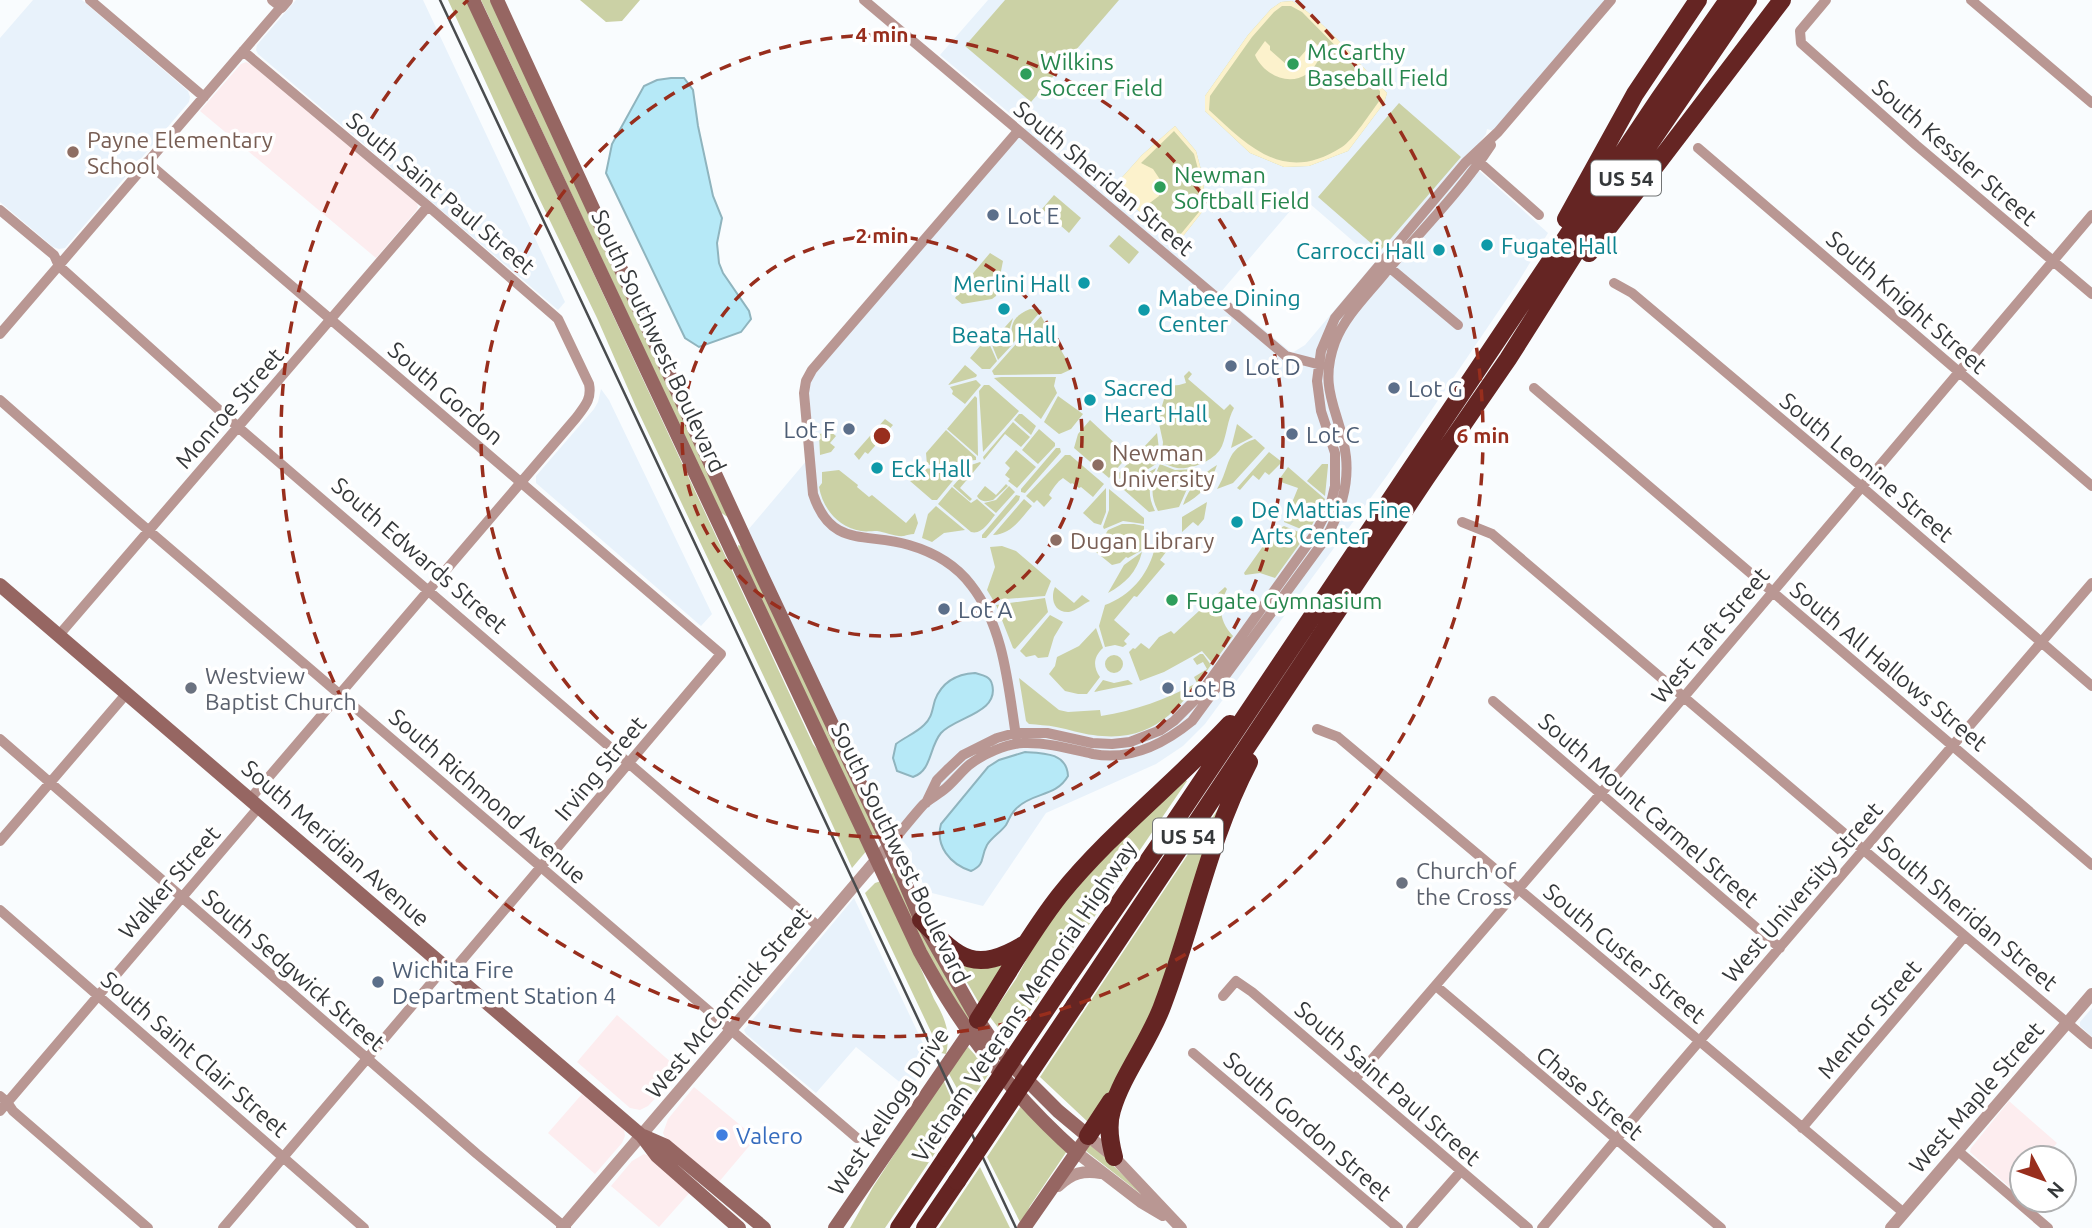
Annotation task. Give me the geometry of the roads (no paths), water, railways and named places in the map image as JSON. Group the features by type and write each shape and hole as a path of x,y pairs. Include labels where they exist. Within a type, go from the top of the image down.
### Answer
{"highway":[{"path":"1537,282 1554,240 1635,94 1698,0"},
{"name":"Vietnam Veterans Memorial Highway","path":"900,1228 1728,0"},
{"name":"Vietnam Veterans Memorial Highway","path":"925,1228 1508,359 1577,250 1748,0"},
{"path":"1508,359 1782,0"},
{"path":"1088,1136 1145,1045 1164,1004 1238,784 1300,667"},
{"path":"973,1027 1060,895 1085,867 1195,761 1273,674"},
{"path":"921,919 954,952 969,959 991,960 1028,942"},
{"path":"1114,1157 1109,1128 1112,1109 1123,1083"}],"main road":[{"name":"South Southwest Boulevard","path":"473,0 920,952 973,1027 1058,1111 1088,1136"},
{"name":"South Southwest Boulevard","path":"497,0 973,1027 994,1068 1076,1152"},
{"name":"South Meridian Avenue","path":"0,585 642,1136 657,1156 739,1228"},
{"name":"West Kellogg Drive","path":"835,1228 973,1027"},
{"name":"South Meridian Avenue","path":"642,1136 666,1146 764,1228"},
{"path":"1024,1228 1088,1136"}],"street":[{"path":"90,0 204,97"},
{"name":"South Sheridan Street","path":"864,0 1286,356 1323,366"},
{"name":"West McCormick Street","path":"926,803 937,780 963,755 997,737 1015,733 1047,733 1092,743 1130,742 1161,730 1198,697 1315,534 1331,503 1335,486 1335,458 1319,399 1327,334 1347,302 1465,163 1498,132 1611,0"},
{"name":"South Kessler Street","path":"1826,0 1803,27 1799,36 1801,43 2092,294"},
{"path":"1971,0 2092,103"},
{"path":"0,334 243,51 280,2"},
{"name":"South Saint Paul Street","path":"243,51 558,319 589,384"},
{"path":"1017,744 997,635 983,603 971,585 950,565 923,549 895,541 857,538 846,534 834,526 817,505 813,494 804,393 812,370 1018,131"},
{"name":"West McCormick Street","path":"564,1227 876,859 926,803 970,764 994,751 1023,743 1096,755 1136,752 1174,736 1192,721 1326,538 1337,517 1344,496 1346,455 1323,366 1344,324 1479,162 1498,132"},
{"name":"South Knight Street","path":"1698,148 2092,486"},
{"name":"South Gordon","path":"147,162 719,652"},
{"path":"1479,162 1539,215"},
{"name":"Monroe Street","path":"59,635 428,206"},
{"name":"South Edwards Street","path":"0,210 54,255 59,266 238,427 819,927"},
{"name":"West Taft Street","path":"1355,1079 1683,698 2092,215"},
{"path":"1390,268 1458,325"},
{"name":"South Leonine Street","path":"1614,283 1632,293 2092,686"},
{"name":"Walker Street","path":"0,1111 4,1099 181,898 341,694 588,401 591,393 589,384"},
{"name":"South All Hallows Street","path":"1534,388 2092,864"},
{"name":"South Richmond Avenue","path":"0,400 857,1138"},
{"name":"South Sheridan Street","path":"1462,523 1492,534 2092,1044"},
{"name":"West University Street","path":"1542,1228 2092,583"},
{"name":"Irving Street","path":"223,1228 368,1059 541,867 721,654 719,652"},
{"path":"0,841 127,693"},
{"name":"South Mount Carmel Street","path":"1493,701 1780,948"},
{"name":"South Custer Street","path":"1317,729 1338,737 1904,1213"},
{"name":"South Sedgwick Street","path":"0,739 564,1227"},
{"name":"South Saint Clair Street","path":"0,910 365,1228"},
{"name":"Mentor Street","path":"1802,1128 1965,936"},
{"name":"South Saint Paul Street","path":"1223,996 1236,981 1252,992 1528,1228"},
{"name":"Chase Street","path":"1436,986 1721,1228"},
{"name":"West Maple Street","path":"1891,1228 2092,994"},
{"name":"South Gordon Street","path":"1193,1053 1398,1228"},
{"path":"4,1099 13,1111 148,1228"},
{"name":"South Southwest Boulevard","path":"1088,1136 1114,1157 1177,1224"},
{"path":"1958,1150 2048,1228"},
{"name":"South Southwest Boulevard","path":"1076,1152 1141,1202 1177,1224"},
{"path":"1411,1228 1461,1171"},
{"path":"1042,1200 1074,1173 1104,1173"}],"water":[{"path":"671,78 684,78 693,90 713,196 722,218 717,243 719,263 749,311 751,319 741,332 699,347 685,338 606,173 612,144 644,86"},
{"path":"975,673 991,681 993,694 989,702 941,733 924,770 919,774 913,777 897,771 893,758 896,744 927,722 938,694 946,684 956,677"},
{"path":"1025,752 1047,754 1059,759 1067,768 1068,776 1057,788 1024,802 1016,809 1006,825 987,845 979,866 971,871 963,868 951,859 942,847 941,824 988,767 999,760"}],"railway":[{"path":"440,0 1016,1228"}],"place":[{"name":"McCarthy Baseball Field","path":"1293,64"},
{"name":"Wilkins Soccer Field","path":"1026,74"},
{"name":"Payne Elementary School","path":"73,152"},
{"name":"Newman Softball Field","path":"1160,187"},
{"name":"Lot E","path":"993,215"},
{"name":"Fugate Hall","path":"1487,245"},
{"name":"Carrocci Hall","path":"1439,250"},
{"name":"Merlini Hall","path":"1084,283"},
{"name":"Beata Hall","path":"1004,309"},
{"name":"Mabee Dining Center","path":"1144,310"},
{"name":"Lot D","path":"1231,366"},
{"name":"Lot G","path":"1394,388"},
{"name":"Sacred Heart Hall","path":"1090,400"},
{"name":"Lot F","path":"849,429"},
{"name":"Lot C","path":"1292,434"},
{"name":"Newman University","path":"1098,465"},
{"name":"Eck Hall","path":"877,468"},
{"name":"De Mattias Fine Arts Center","path":"1237,522"},
{"name":"Dugan Library","path":"1056,540"},
{"name":"Fugate Gymnasium","path":"1172,600"},
{"name":"Lot A","path":"944,609"},
{"name":"Westview Baptist Church","path":"191,688"},
{"name":"Lot B","path":"1168,688"},
{"name":"Church of the Cross","path":"1402,883"},
{"name":"Wichita Fire Department Station 4","path":"378,982"},
{"name":"Valero","path":"722,1135"}]}
